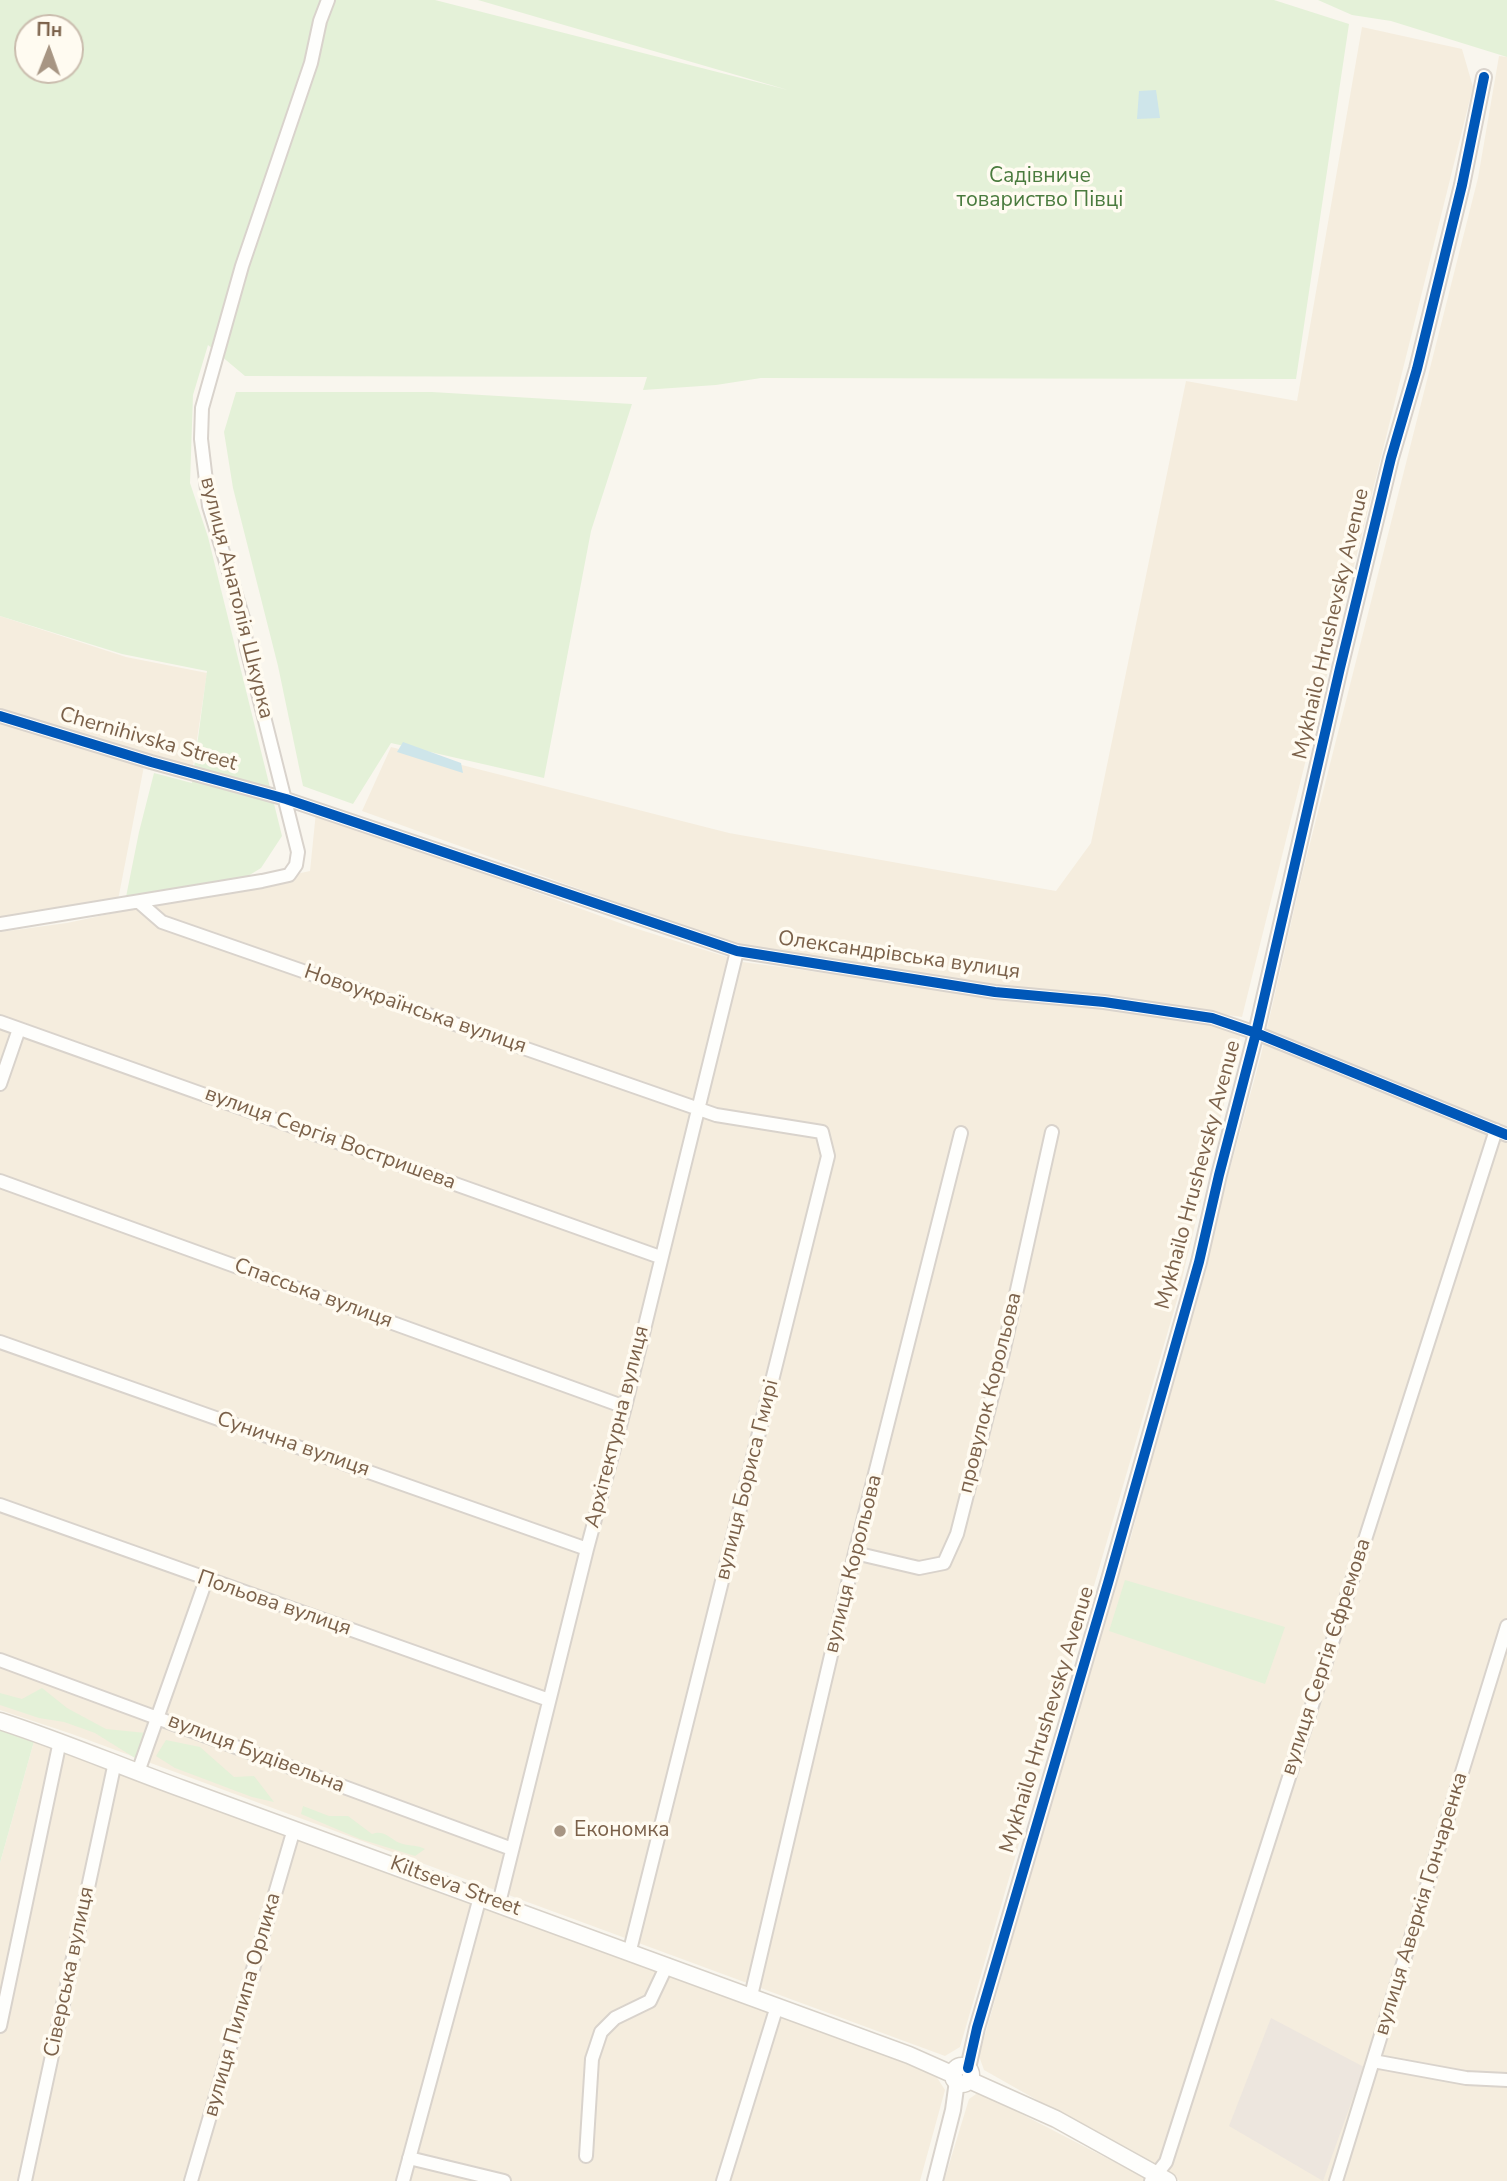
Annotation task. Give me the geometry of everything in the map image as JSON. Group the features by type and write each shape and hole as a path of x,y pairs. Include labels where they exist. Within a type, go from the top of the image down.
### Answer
{"main road":[{"name":"Kiltseva Street","path":"0,1721 630,1950 963,2075 1007,2096 1158,2179"}],"street":[{"name":"вулиця Анатолія Шкурка","path":"0,924 289,875 296,865 298,852 247,649 243,618 209,506 201,439 202,408 246,256 311,63 320,21 328,0"},
{"name":"Mykhailo Hrushevsky Avenue","path":"935,2181 963,2075 1199,1262 1256,1033 1343,654 1462,185 1484,77"},
{"name":"Chernihivska Street","path":"0,716 286,799"},
{"name":"Олександрівська вулиця","path":"286,799 737,951 995,992 1104,1002 1212,1017 1501,1132"},
{"name":"Новоукраїнська вулиця","path":"139,902 162,922 697,1108"},
{"name":"Архітектурна вулиця","path":"499,1903 625,1408 737,951"},
{"name":"вулиця Сергія Востришева","path":"0,1022 660,1257"},
{"path":"0,1084 19,1029"},
{"name":"вулиця Бориса Гмирі","path":"630,1950 828,1156 822,1132 716,1115 697,1108"},
{"name":"провулок Корольова","path":"855,1553 919,1568 944,1563 948,1555 957,1534 1003,1353 1052,1132"},
{"name":"вулиця Сергія Єфремова","path":"1158,2179 1166,2162 1501,1132"},
{"name":"вулиця Корольова","path":"751,1996 855,1553 961,1133"},
{"name":"Спасська вулиця","path":"0,1181 625,1408"},
{"name":"Сунична вулиця","path":"0,1342 587,1549"},
{"name":"Польова вулиця","path":"0,1505 549,1700"},
{"path":"138,1772 206,1580"},
{"name":"вулиця Аверкія Гончаренка","path":"1336,2181 1507,1626"},
{"name":"вулиця Будівельна","path":"0,1660 512,1849"},
{"path":"0,2026 60,1741"},
{"name":"Сіверська вулиця","path":"25,2181 115,1762"},
{"name":"вулиця Пилипа Орлика","path":"191,2181 294,1829"},
{"path":"403,2181 480,1897"},
{"path":"586,2156 592,2059 601,2032 615,2018 650,2001 667,1965"},
{"path":"723,2181 777,2006"},
{"path":"1373,2061 1466,2078 1507,2080"},
{"path":"409,2158 504,2181"}],"shaded area":[{"path":"1362,27 1462,49 1473,87 1242,1017 1066,992 1022,990 730,943 362,811 391,747 729,833 1056,891 1091,843 1186,381 1297,401"},
{"path":"1499,56 1507,57 1507,2181 1180,2181 984,2070 979,2056 1086,1679 1131,1537 1261,1055 1302,875 1478,178"},
{"path":"0,616 126,657 207,673 193,766 154,763 144,766 118,900 0,917"},
{"path":"316,812 628,926 743,962 1034,1001 1117,1008 1212,1023 1241,1033 1177,1300 960,2047 945,2056 72,1734 0,1710 0,932 67,923 310,871"},
{"path":"36,1734 749,1991 936,2076 945,2090 920,2181 0,2181 0,1863"},
{"path":"1271,2018 1364,2067 1323,2181 1229,2126"},
{"path":"979,2092 1151,2181 944,2181 969,2099"}],"green space":[{"name":"Садівниче товариство Півці","path":"0,0 435,0 788,90 478,0 1274,0 1349,24 1296,379 761,378 716,385 643,390 647,377 245,376 208,345 193,395 190,483 208,537 282,836 261,868 243,879 126,897 154,773 192,783 207,671 122,654 0,616"},
{"path":"1318,0 1507,0 1507,57 1391,21 1352,15"},
{"path":"236,392 432,392 632,404 591,531 544,778 391,743 353,804 303,786 278,666 233,488 224,432"},
{"path":"1125,1580 1285,1627 1265,1684 1109,1631"},
{"path":"42,1688 67,1708 106,1729 146,1733 135,1758 95,1733 0,1705 0,1693 22,1699"},
{"path":"0,1724 36,1734 0,1863"},
{"path":"166,1740 200,1747 234,1777 254,1776 274,1802 252,1797 175,1768 156,1756"},
{"path":"303,1806 329,1816 348,1816 372,1834 385,1834 399,1843 425,1849 415,1856 360,1839 301,1814"}],"water":[{"path":"1156,90 1160,118 1137,119 1139,91"},
{"path":"403,742 461,763 463,773 397,752"}],"cycle path":[{"path":"968,2068 977,2028 1199,1262 1256,1033 1391,458 1417,369 1462,185 1484,77"},
{"path":"0,716 286,799 737,951 995,992 1104,1002 1212,1018 1256,1033 1507,1135"}],"place":[{"name":"Економка","path":"560,1831"}]}
